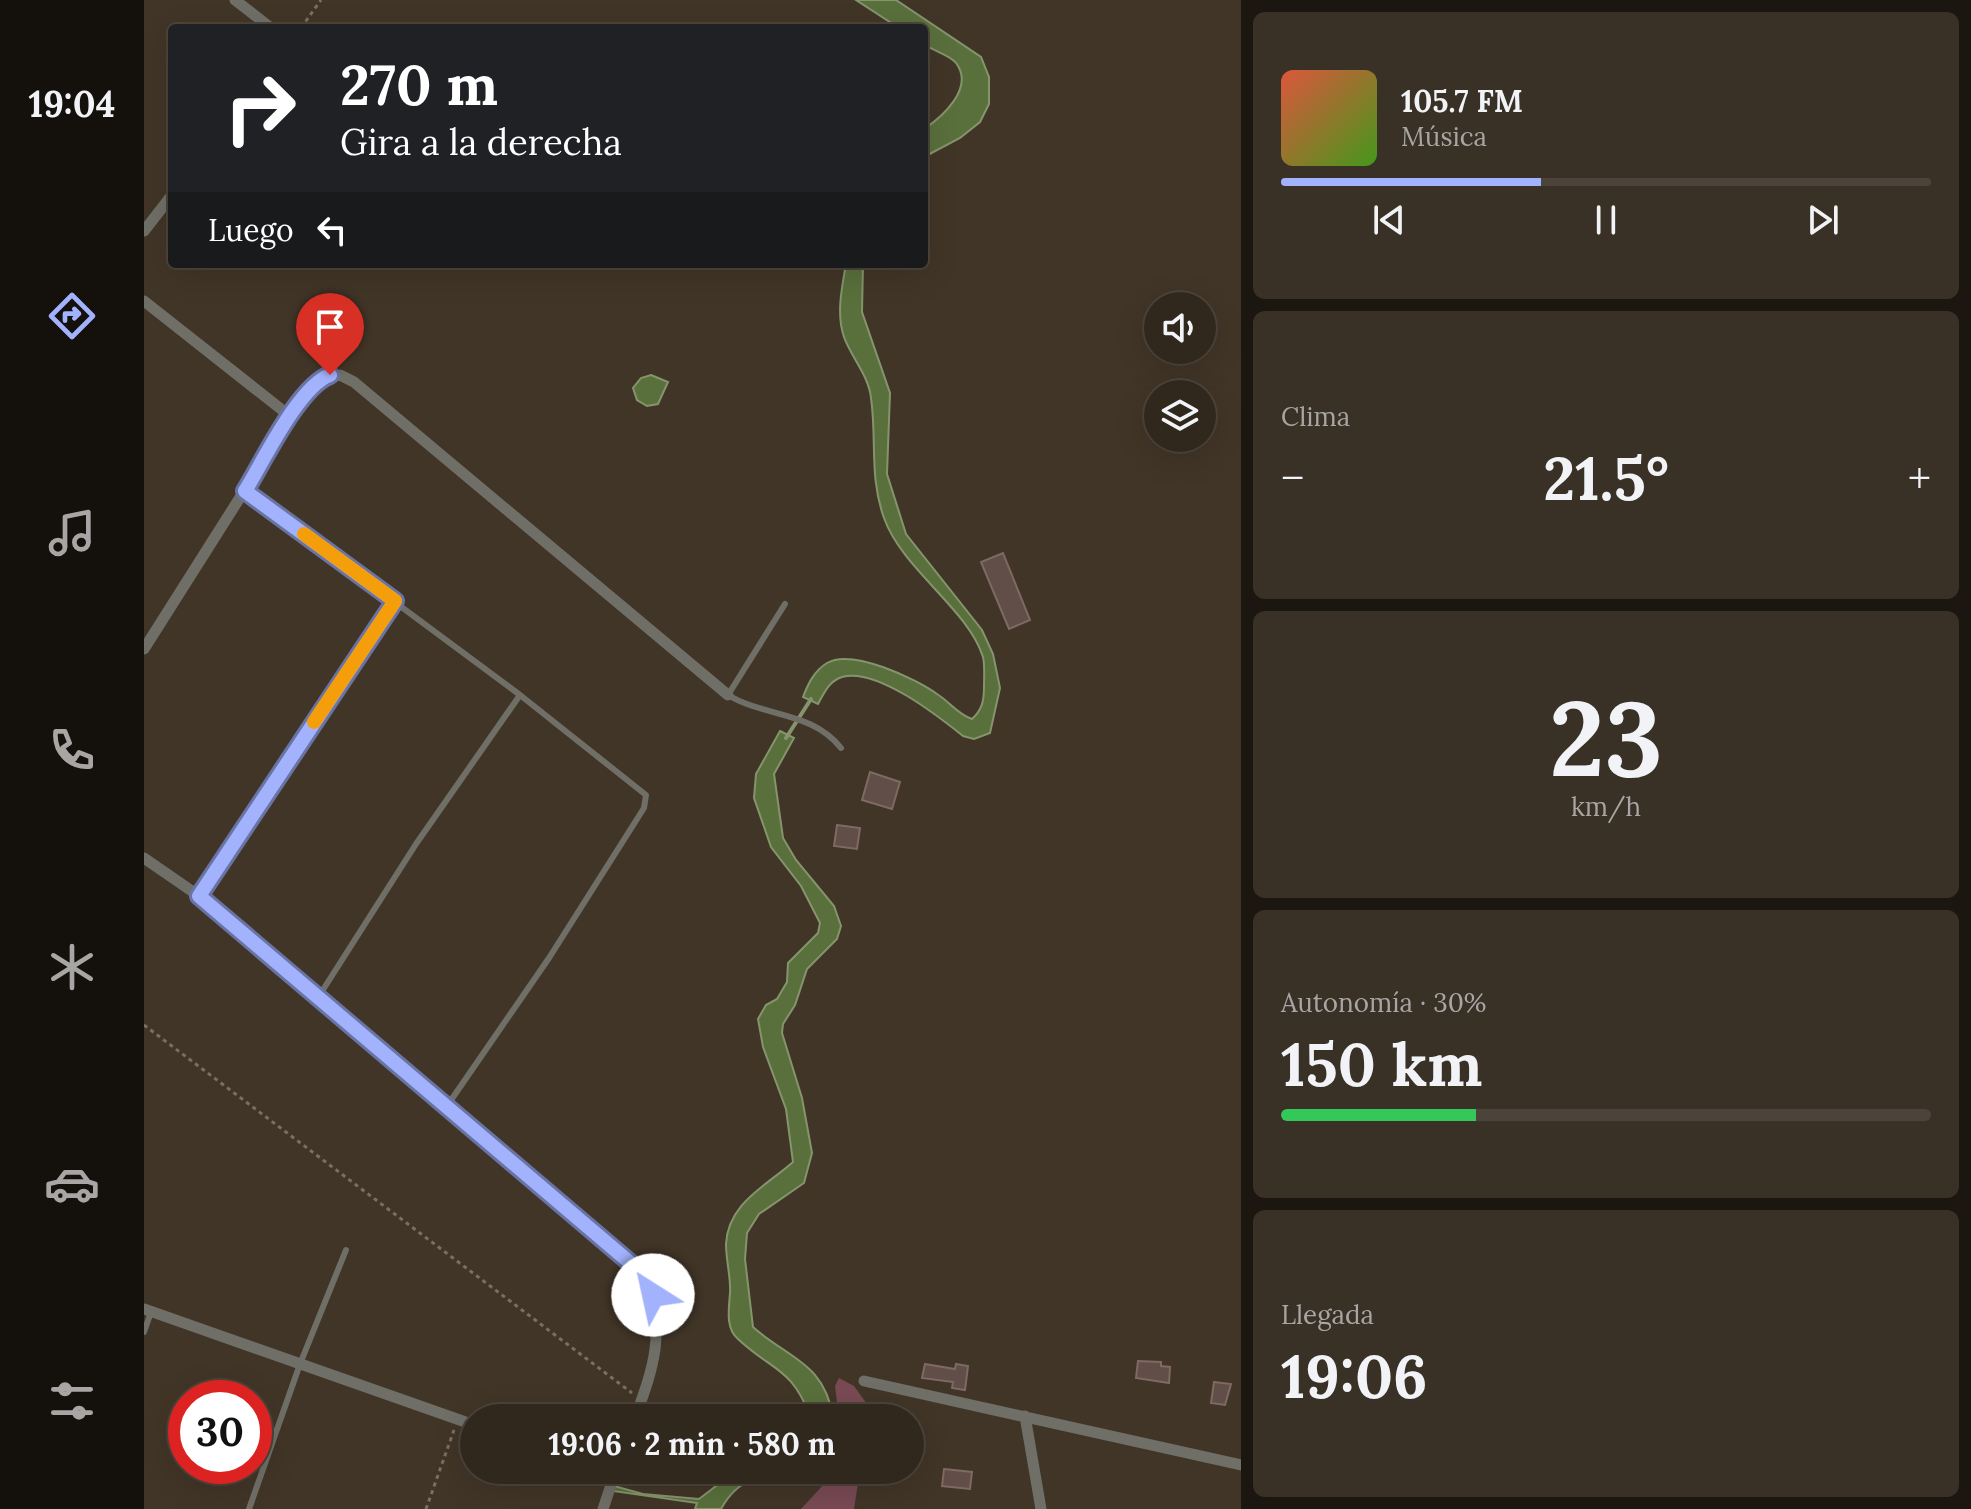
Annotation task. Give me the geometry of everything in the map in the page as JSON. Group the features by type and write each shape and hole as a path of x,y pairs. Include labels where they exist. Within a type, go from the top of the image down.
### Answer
{"street":[{"path":"235,0 266,24"},
{"path":"144,231 168,200"},
{"path":"144,301 291,417"},
{"path":"144,649 291,417 319,379 340,375 354,382 728,695"},
{"path":"144,858 199,896 648,1278 658,1313 657,1342 656,1357 640,1404"},
{"path":"148,1311 458,1419"},
{"path":"864,1381 1241,1465"},
{"path":"1025,1416 1041,1509"},
{"path":"603,1509 609,1484"}],"lane":[{"path":"245,491 644,791 646,804 549,958 447,1106"},
{"path":"199,896 395,601"},
{"path":"785,604 728,695 739,702 788,714 812,725 832,736 841,748"},
{"path":"319,996 416,844 520,695"},
{"path":"249,1509 300,1364 346,1250"},
{"path":"144,1332 148,1311"}],"path":[{"path":"304,24 321,0"},
{"path":"144,1025 642,1400"},
{"path":"426,1509 458,1419"}],"shaded area":[{"path":"856,0 896,0 981,57 989,77 989,104 980,122 960,138 928,155 928,126 954,101 962,82 961,73 953,60 928,46 928,24 893,24"},
{"path":"845,268 863,268 862,312 890,393 887,474 906,534 982,630 993,654 1000,688 990,733 974,739 963,736 906,695 872,679 856,676 837,679 827,688 818,704 803,697 818,670 827,663 852,659 900,674 942,697 972,719 984,697 984,660 975,639 905,554 884,518 876,487 870,390 847,344 840,319"},
{"path":"651,375 668,382 658,404 647,406 637,400 633,388 641,378"},
{"path":"780,731 794,738 774,774 783,838 796,860 834,906 841,926 837,939 807,969 795,1005 783,1024 782,1033 802,1098 812,1153 804,1183 759,1214 747,1233 745,1259 753,1327 803,1363 822,1385 830,1404 805,1404 780,1371 738,1339 731,1329 729,1318 728,1230 741,1206 793,1162 786,1109 763,1047 758,1019 766,1005 777,999 787,982 788,963 818,933 820,923 801,886 771,847 754,798 756,774"},
{"path":"839,1378 854,1386 867,1404 837,1404 835,1386"},
{"path":"719,1484 743,1484 721,1509 695,1509 697,1503 613,1491 614,1486 643,1494 699,1499"},
{"path":"824,1484 858,1484 854,1509 801,1509"}],"building":[{"path":"1003,553 1030,620 1009,629 981,562"},
{"path":"870,772 900,782 892,809 862,800"},
{"path":"837,825 860,828 857,849 834,846"},
{"path":"1138,1361 1161,1362 1161,1366 1170,1367 1169,1383 1136,1378"},
{"path":"925,1364 955,1369 956,1364 968,1366 965,1390 952,1388 953,1382 922,1378"},
{"path":"1214,1382 1231,1384 1225,1405 1211,1403"},
{"path":"944,1469 972,1472 970,1489 942,1486"}],"waterway":[{"path":"786,738 811,699"}],"slow traffic":[{"path":"304,534 395,601 314,722"}],"route":[{"path":"330,375 319,379 291,417 245,491 395,601 199,896 648,1278 653,1295"}]}
